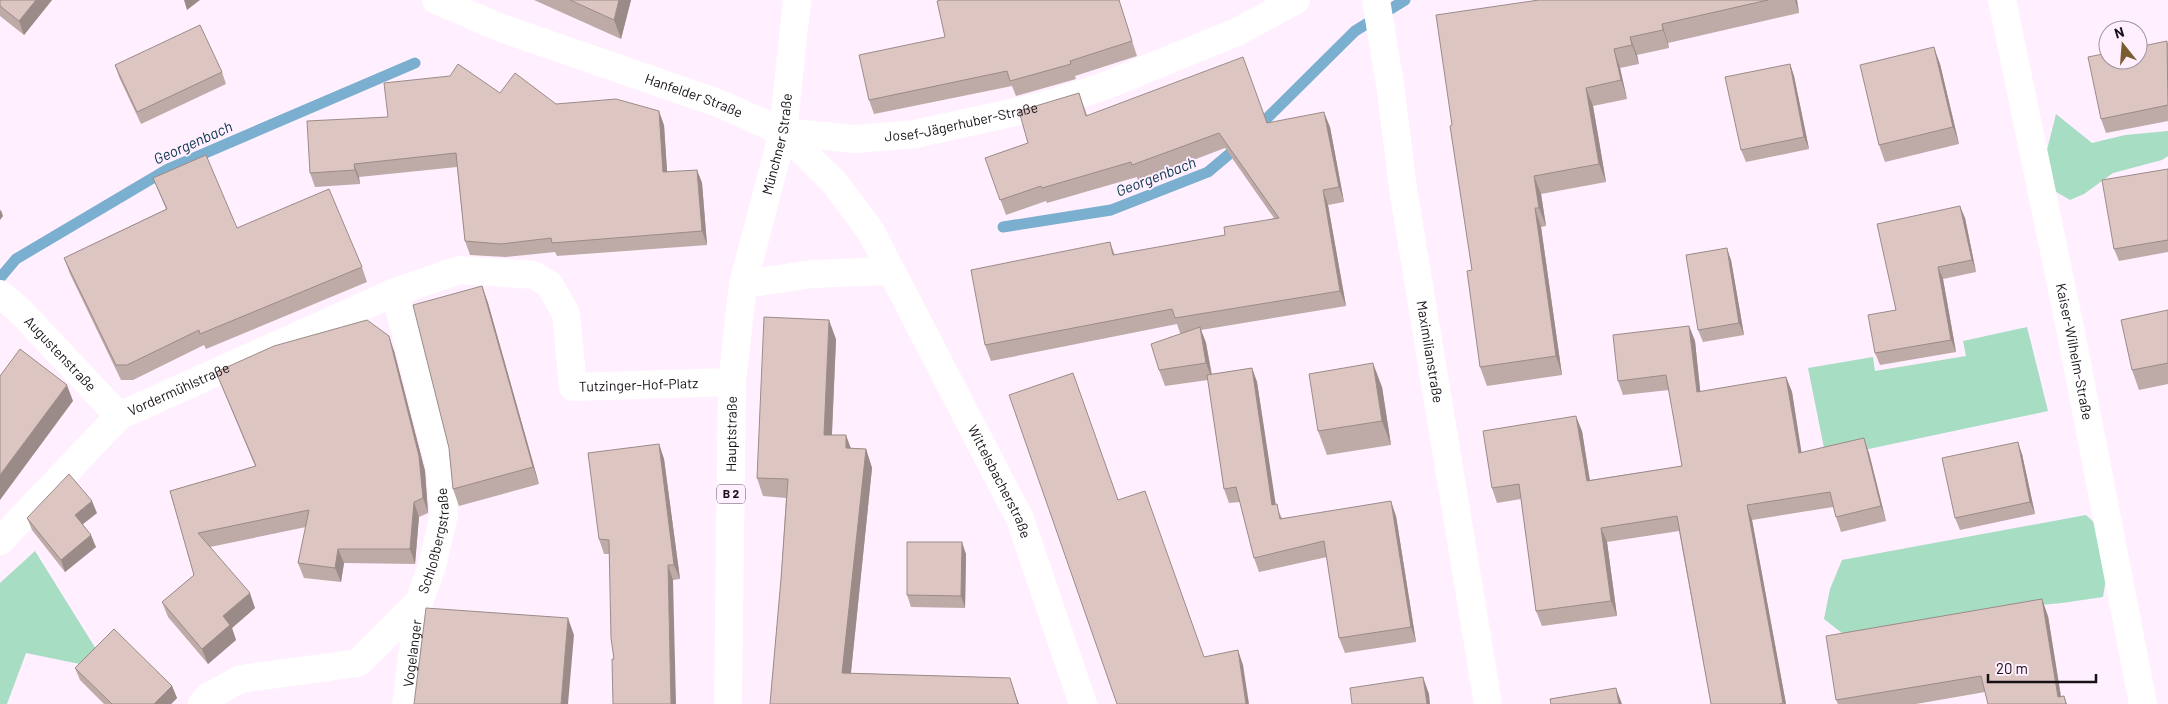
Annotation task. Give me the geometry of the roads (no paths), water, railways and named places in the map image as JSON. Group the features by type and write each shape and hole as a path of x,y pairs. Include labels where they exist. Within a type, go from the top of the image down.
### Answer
{"street":[{"name":"Hanfelder Straße","path":"436,0 501,28 718,103 783,132 833,181 870,230 891,271"},
{"name":"Münchner Straße","path":"743,284 783,132 797,0"},
{"name":"Josef-Jägerhuber-Straße","path":"783,132 855,139 915,134 1042,106 1102,87 1237,32 1296,0"},
{"name":"Maximilianstraße","path":"1376,0 1390,85 1404,195 1488,704"},
{"name":"Kaiser-Wilhelm-Straße","path":"2002,0 2071,333 2143,704"},
{"name":"Tutzinger-Hof-Platz","path":"395,292 459,270 534,275 550,285 566,314 573,387 732,382"},
{"path":"743,284 813,274 891,271"},
{"name":"Wittelsbacherstraße","path":"891,271 1020,519 1082,704"},
{"name":"Hauptstraße","path":"728,704 732,382 743,284"},
{"name":"Vordermühlstraße","path":"0,541 120,416 395,292"},
{"name":"Schloßbergstraße","path":"202,704 209,696 241,679 358,664 419,602 432,566 444,514 440,468 395,292"},
{"name":"Augustenstraße","path":"9,302 120,416"},
{"name":"Vogelanger","path":"406,704 419,602"}],"waterway":[{"name":"Georgenbach","path":"1255,130 1355,31 1405,0"},
{"name":"Georgenbach","path":"0,278 16,259 168,169 415,63"},
{"name":"Georgenbach","path":"1003,227 1111,210 1208,172 1240,145"}]}
